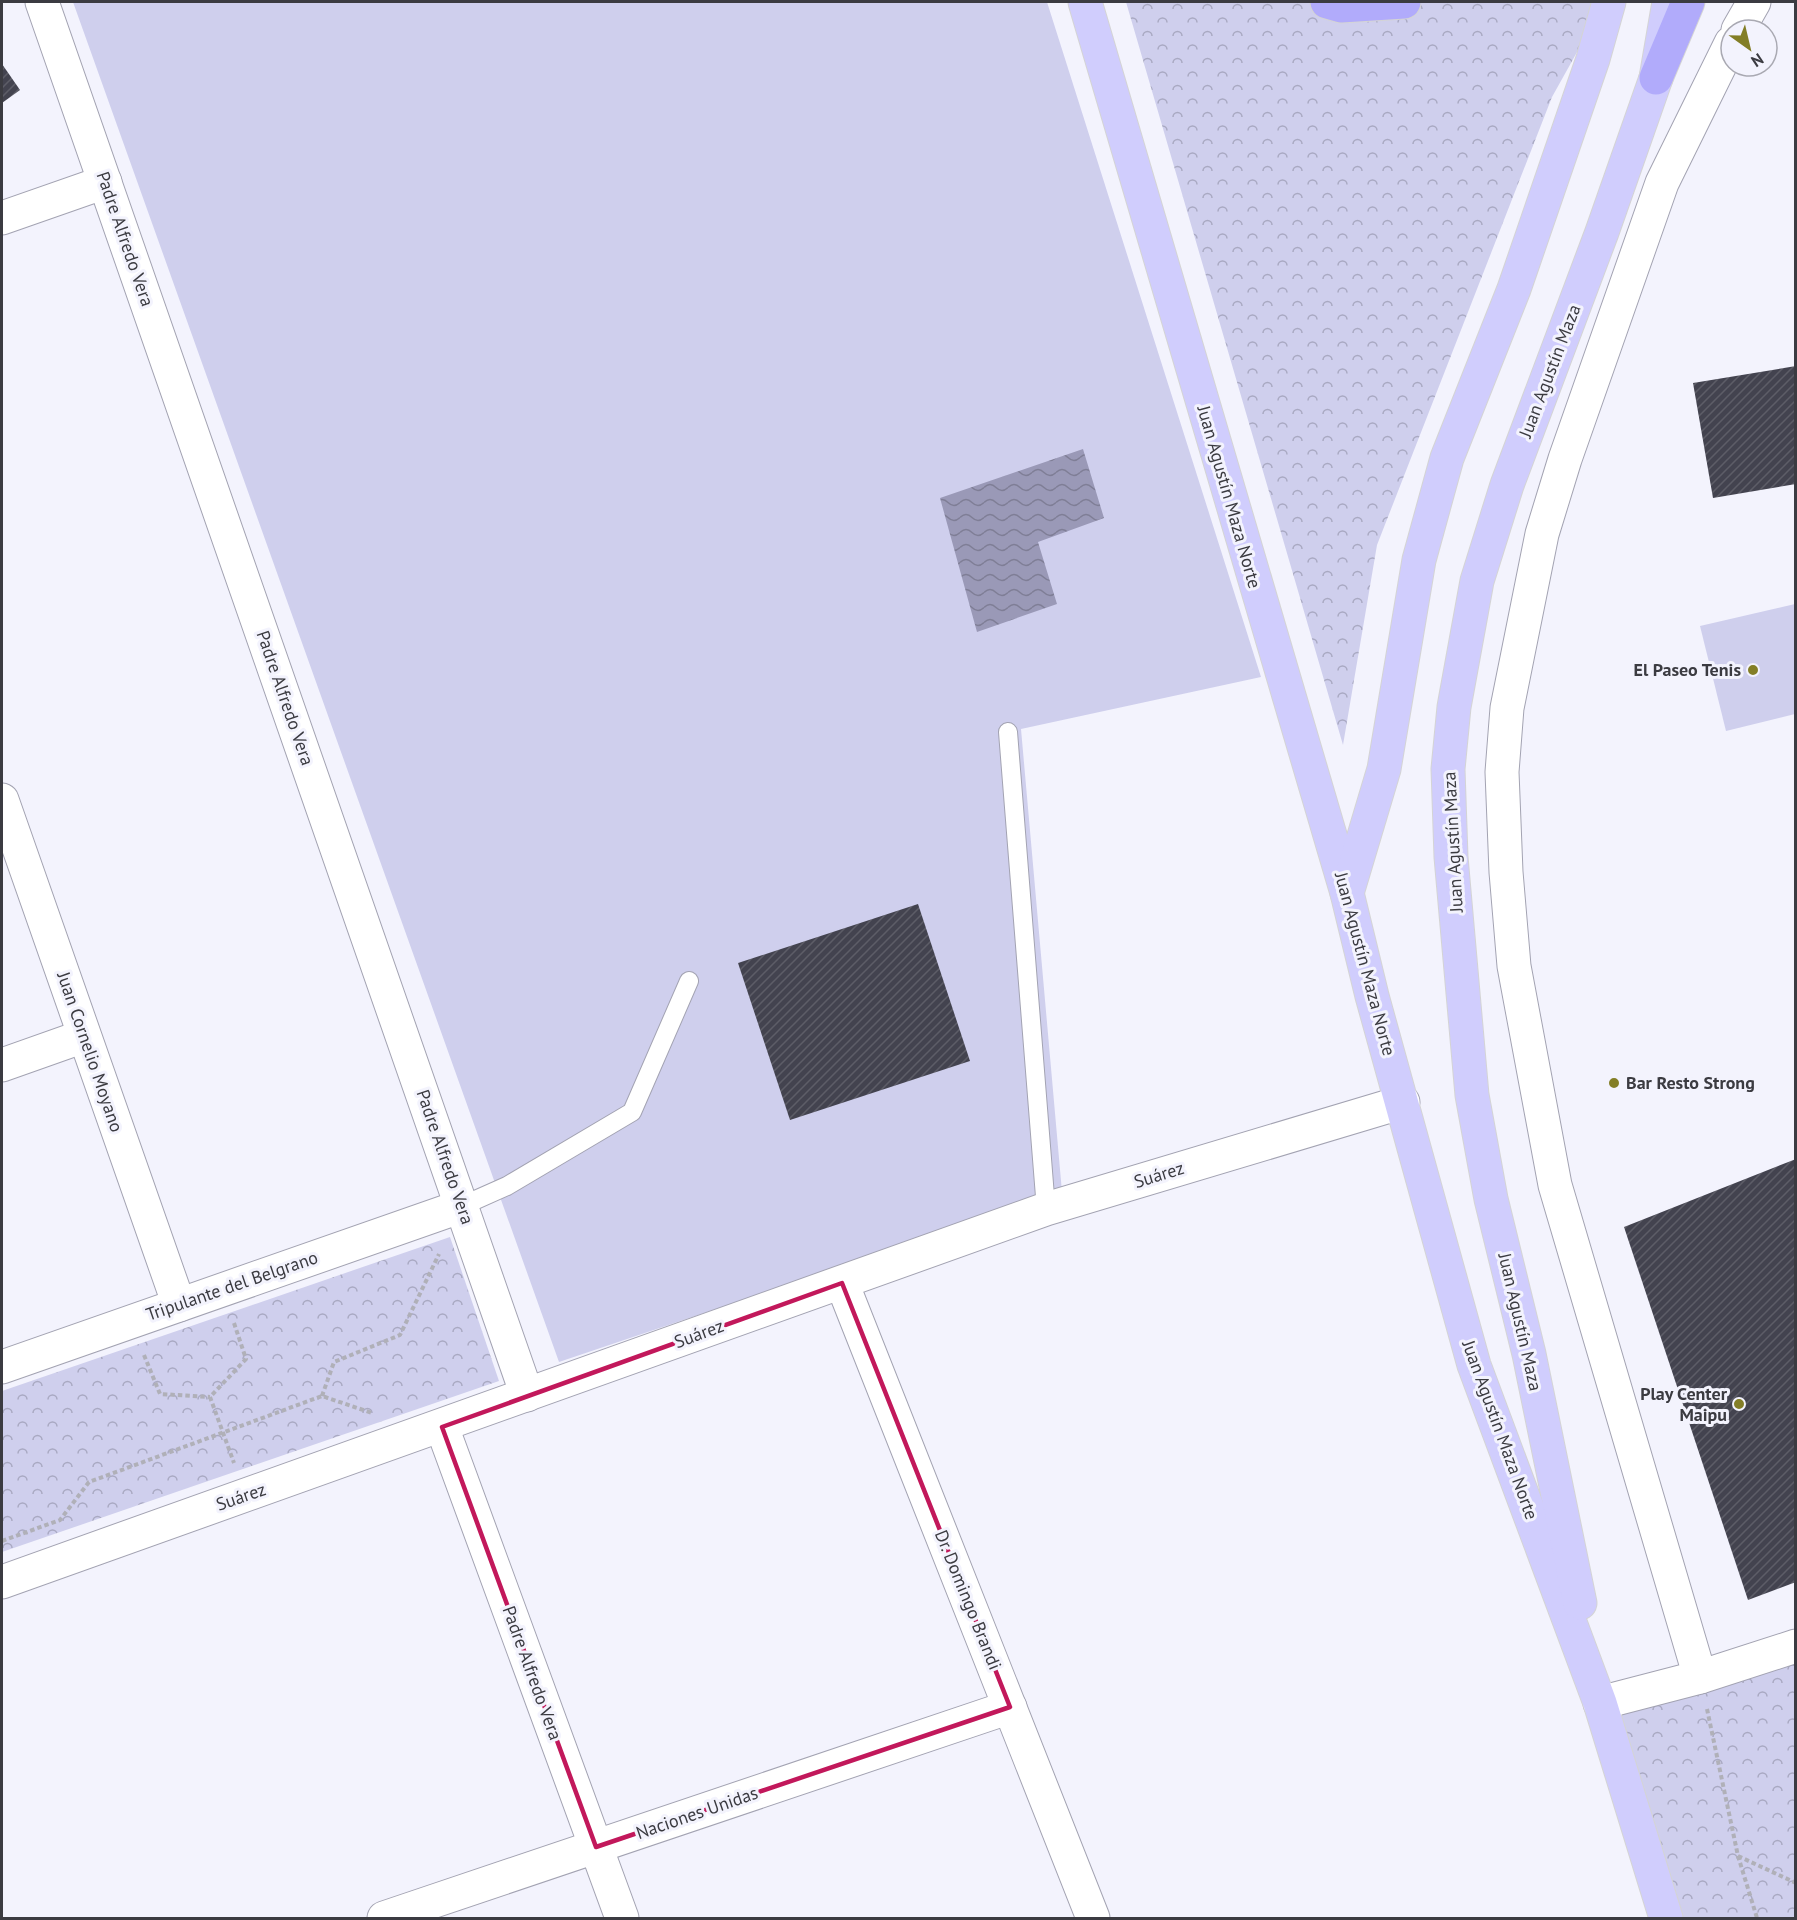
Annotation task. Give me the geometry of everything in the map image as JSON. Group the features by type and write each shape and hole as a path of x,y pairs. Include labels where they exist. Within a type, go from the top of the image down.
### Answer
{"highway":[{"path":"1327,2 1341,6 1404,2"},
{"path":"1656,78 1688,2"}],"main road":[{"name":"Juan Agustín Maza Norte","path":"1085,2 1347,893 1371,996 1474,1365 1600,1703 1666,1918"},
{"path":"1347,893 1384,769 1419,560 1447,458 1514,289 1593,58 1609,2"},
{"name":"Juan Agustín Maza","path":"1600,1703 1529,1354 1491,1199 1472,1095 1451,857 1448,769 1454,707 1481,570 1507,485 1602,232 1656,78 1669,2"}],"street":[{"name":"Padre Alfredo Vera","path":"42,2 527,1395"},
{"path":"1745,18 1754,2"},
{"path":"1700,1677 1555,1185 1514,966 1506,872 1502,772 1507,708 1542,534 1565,459 1662,183 1719,67"},
{"path":"2,218 105,182"},
{"name":"Juan Cornelio Moyano","path":"2,800 179,1305"},
{"path":"2,1065 84,1036"},
{"name":"Suárez","path":"2,1582 442,1427 1046,1209 1402,1102"},
{"name":"Tripulante del Belgrano","path":"2,1367 462,1206"},
{"name":"Dr. Domingo Brandi","path":"842,1283 1093,1918"},
{"name":"Padre Alfredo Vera","path":"442,1427 622,1918"},
{"path":"1600,1703 1700,1677 1795,1647"},
{"name":"Naciones Unidas","path":"384,1918 1010,1707"}],"lane":[{"path":"1008,732 1046,1209"},
{"path":"462,1206 507,1186 632,1112 689,981"}],"path":[{"path":"322,1396 334,1362 400,1335 462,1206"},
{"path":"130,1322 160,1394 210,1397 246,1359 222,1289"},
{"path":"2,1541 60,1520 89,1482 322,1396 371,1411 385,1447"},
{"path":"210,1397 245,1495"},
{"path":"1700,1677 1737,1856 1757,1918"},
{"path":"1737,1856 1796,1883"}],"highlighted area":[{"path":"842,1283 1010,1707 596,1847 442,1427"}],"green space":[{"path":"73,2 1047,2 1261,677 1021,729 1062,1192 559,1362"},
{"path":"1126,2 1605,2 1552,97 1377,545 1343,745"},
{"name":"El Paseo Tenis","path":"1795,604 1795,714 1726,731 1700,626"},
{"path":"450,1237 499,1381 2,1552 2,1391"},
{"path":"1796,1649 1795,1918 1666,1918 1600,1703"}],"water":[{"path":"1083,449 1104,518 1038,542 1057,604 977,632 940,498"}],"building":[{"path":"2,64 20,90 2,103"},
{"path":"1796,366 1796,484 1713,498 1693,383"},
{"path":"918,904 970,1061 790,1120 738,963"},
{"name":"Play Center Maipu","path":"1796,1159 1796,1582 1748,1600 1624,1227"}],"place":[{"name":"El Paseo Tenis","path":"1753,670"},
{"name":"Bar Resto Strong","path":"1614,1083"},
{"name":"Play Center Maipu","path":"1739,1404"}]}
